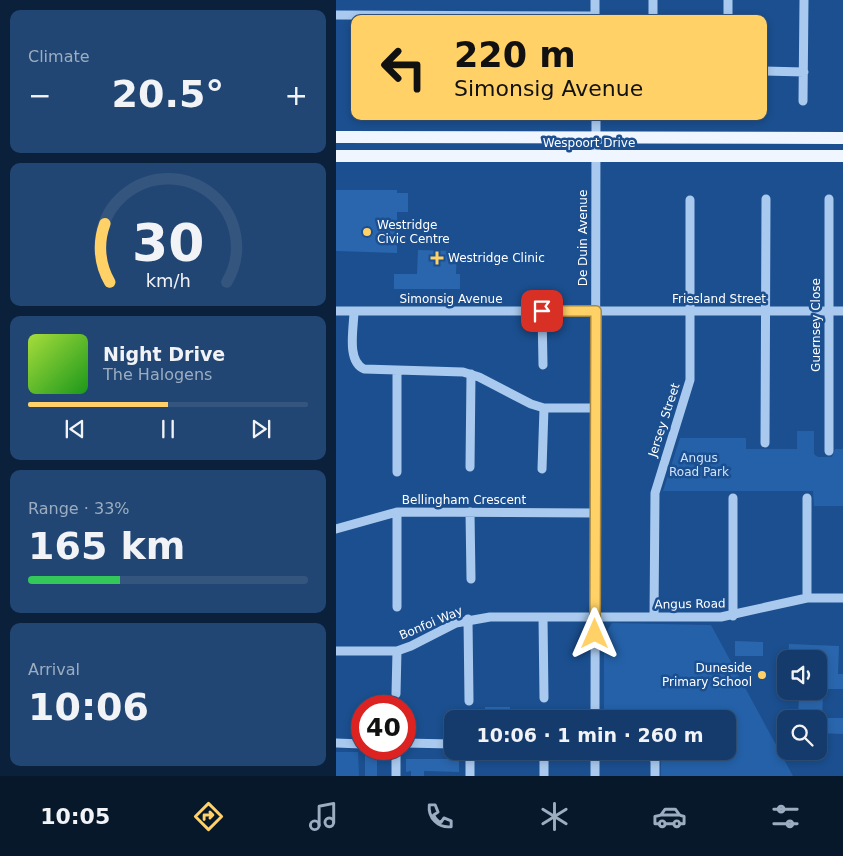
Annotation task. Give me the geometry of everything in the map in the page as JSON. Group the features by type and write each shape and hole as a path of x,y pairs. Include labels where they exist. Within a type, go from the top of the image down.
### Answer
{"main road":[{"name":"Wespoort Drive","path":"336,137 843,138"},
{"name":"Wespoort Drive","path":"336,156 843,156"}],"street":[{"path":"595,0 595,15"},
{"path":"653,0 653,15"},
{"path":"728,0 728,15"},
{"path":"803,101 804,0"},
{"path":"336,15 351,15"},
{"path":"767,72 804,72"},
{"name":"De Duin Avenue","path":"595,710 596,120"},
{"path":"765,443 766,199"},
{"name":"Jersey Street","path":"654,617 655,493 689,387 690,200"},
{"name":"Guernsey Close","path":"828,451 829,200"},
{"name":"Simonsig Avenue","path":"336,311 596,311"},
{"path":"354,311 353,355 355,363 364,369 397,371 448,370 471,374 531,404 544,408 596,408"},
{"path":"542,311 543,365"},
{"name":"Friesland Street","path":"596,311 843,311"},
{"path":"397,371 397,472"},
{"path":"470,467 471,374"},
{"path":"542,469 544,408"},
{"path":"733,498 733,616"},
{"path":"807,498 808,598"},
{"path":"396,512 397,607"},
{"name":"Bellingham Crescent","path":"336,529 396,512 595,513"},
{"path":"470,512 471,579"},
{"name":"Angus Road","path":"595,617 733,616 808,598 843,598"},
{"path":"543,617 544,698"},
{"name":"Bonfoi Way","path":"336,651 397,651 456,623 468,620 595,617"},
{"path":"468,620 469,701"},
{"path":"396,694 397,651"},
{"path":"336,743 351,744"},
{"path":"416,744 444,744"},
{"path":"396,760 396,776"},
{"path":"470,760 470,776"},
{"path":"544,760 544,776"},
{"path":"595,760 595,776"},
{"path":"654,760 654,776"}],"green space":[{"name":"Angus Road Park","path":"797,431 814,431 814,454 818,457 832,457 835,449 843,449 843,506 814,506 813,491 663,491 680,438 746,438 746,449 797,449"},
{"path":"612,623 711,625 777,747 777,760 784,760 793,776 661,776 661,760 736,760 736,710 604,710 604,636"},
{"path":"336,752 351,752 351,760 358,760 359,776 336,776"}],"building":[{"name":"Westridge Civic Centre","path":"336,190 397,190 397,193 408,193 408,212 397,212 397,253 336,251"},
{"path":"418,250 457,251 456,274 460,274 460,289 394,289 394,274 417,274"},
{"path":"735,641 763,642 763,656 735,656"},
{"path":"789,644 839,646 838,674 843,674 843,689 827,689 827,650 789,650"},
{"path":"799,700 823,700 822,710 798,710"},
{"path":"485,707 510,707 510,710 485,710"},
{"path":"827,718 843,718 843,734 827,733"},
{"path":"444,759 459,761 459,772 424,771 424,776 411,776 411,771 406,772 406,760"},
{"path":"365,760 377,760 377,776 365,776"}],"place":[{"name":"Westridge Civic Centre","path":"367,232"},
{"name":"Westridge Clinic","path":"437,258"},
{"name":"Duneside Primary School","path":"762,675"}],"route":[{"path":"542,311 596,311 595,634"}]}
